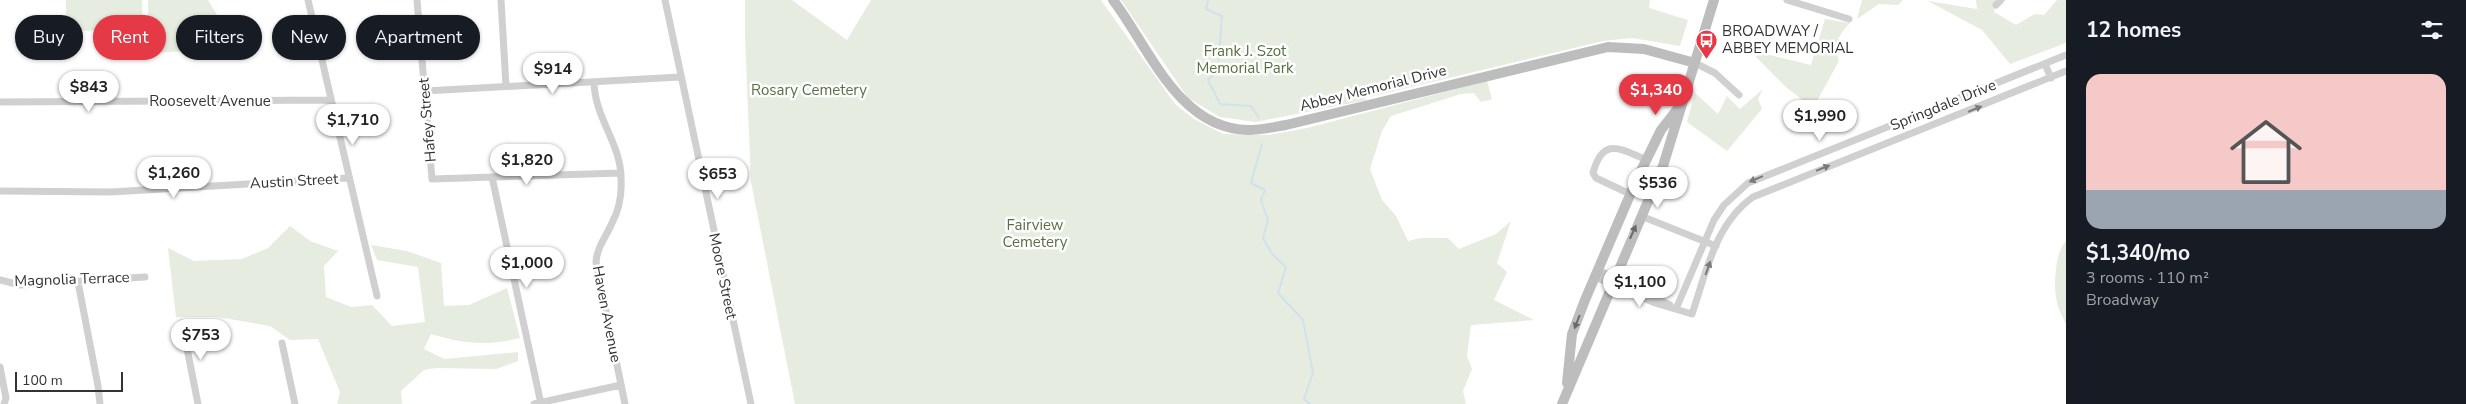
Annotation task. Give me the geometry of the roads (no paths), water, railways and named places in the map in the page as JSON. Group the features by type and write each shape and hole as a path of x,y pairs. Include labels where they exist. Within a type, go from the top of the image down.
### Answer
{"main road":[{"name":"Abbey Memorial Drive","path":"1113,0 1166,78 1187,104 1208,119 1243,129 1286,125 1608,47 1638,48 1695,63"},
{"path":"1562,404 1640,216 1663,166 1714,0"},
{"path":"1566,394 1572,334 1596,273 1630,194 1661,130 1681,104"}],"street":[{"path":"308,0 377,296"},
{"name":"Hafey Street","path":"417,0 432,179 492,178"},
{"path":"501,0 506,86"},
{"name":"Moore Street","path":"665,0 751,404"},
{"path":"1787,0 1849,19"},
{"name":"Springdale Drive","path":"2066,55 1748,183 1724,205 1705,241 1676,308 1692,314 1716,246 1732,215 1754,197 2066,71"},
{"path":"1695,63 1715,73 1739,95"},
{"path":"2045,64 2050,78"},
{"path":"424,91 680,77"},
{"name":"Haven Avenue","path":"594,83 597,108 615,147 621,173 620,195 616,213 600,246 596,262 625,404"},
{"name":"Roosevelt Avenue","path":"0,102 331,100"},
{"path":"1630,194 1595,176 1593,173 1600,154 1608,148 1617,148 1646,160"},
{"path":"621,173 492,178 539,404 621,384"},
{"name":"Austin Street","path":"0,191 102,192 348,178"},
{"path":"1640,216 1716,246"},
{"path":"1596,273 1655,303 1676,308"},
{"name":"Magnolia Terrace","path":"0,280 20,285 145,277"},
{"path":"78,282 100,404"},
{"path":"182,323 198,404"},
{"path":"282,343 295,404"},
{"path":"0,367 6,398 4,404"}],"waterway":[{"path":"1208,0 1206,9 1222,16 1218,70 1208,80 1220,104 1251,106 1259,118"},
{"path":"1262,144 1251,183 1265,190 1261,200 1268,220 1263,238 1272,254 1286,267 1278,293 1303,320 1313,373 1304,399 1310,404"}],"place":[{"name":"BROADWAY / ABBEY MEMORIAL","path":"1706,59"}],"park label":[{"name":"Frank J. Szot Memorial Park","path":"1245,60"},
{"name":"Rosary Cemetery","path":"809,90"},
{"name":"Fairview Cemetery","path":"1035,234"}]}
